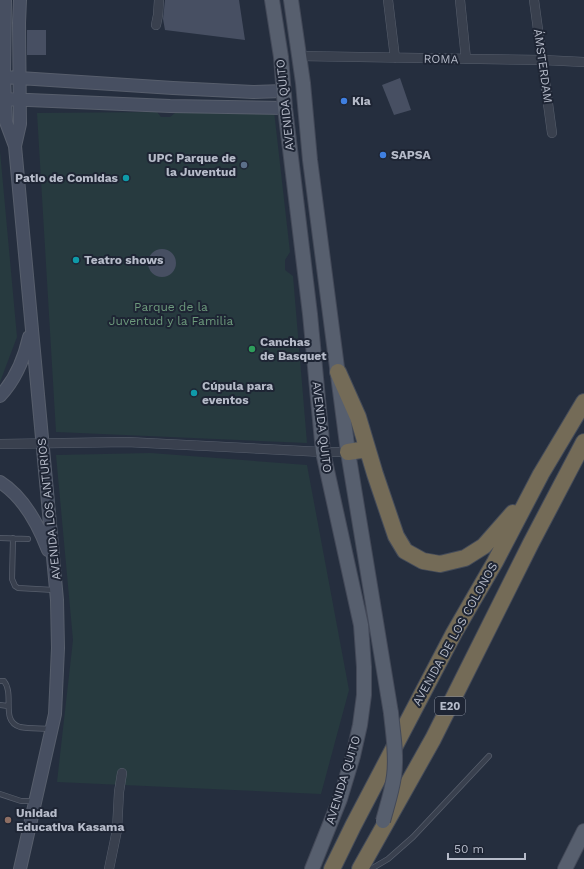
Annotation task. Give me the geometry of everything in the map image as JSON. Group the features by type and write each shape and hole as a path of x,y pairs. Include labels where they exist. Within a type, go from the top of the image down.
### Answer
{"highway":[{"path":"338,372 358,417 367,449 399,541 405,551 423,561 440,564 465,558 484,546 509,518 541,474"},
{"name":"AVENIDA DE LOS COLONOS","path":"332,869 454,633 495,562 541,474 584,402"},
{"name":"AVENIDA DE LOS COLONOS","path":"364,868 433,739 584,442"},
{"path":"348,452 367,449"}],"main road":[{"name":"AVENIDA QUITO","path":"272,0 281,57 284,108 310,314 322,452 361,625 364,667 364,695 360,725 353,756 340,799 312,869"},
{"name":"AVENIDA QUITO","path":"291,0 303,83 310,160 348,452 391,713 395,757 394,776 390,799 383,821 364,868"},
{"path":"565,869 584,831"}],"street":[{"name":"AVENIDA LOS ANTURIOS","path":"5,0 2,22 4,88 3,112 15,146 55,569 58,648 55,714 20,869"},
{"name":"AVENIDA LOS ANTURIOS","path":"15,146 20,124 20,0"},
{"path":"156,25 159,0"},
{"path":"388,0 395,58"},
{"path":"460,0 466,59"},
{"name":"ÁMSTERDAM","path":"534,0 552,133"},
{"path":"2,22 19,23"},
{"name":"ROMA","path":"299,56 584,62"},
{"path":"283,91 253,92 19,78 4,88 20,100 170,106 284,108"},
{"path":"104,103 105,84"},
{"path":"170,106 173,88"},
{"path":"0,396 7,389 17,374 25,353 32,324"},
{"path":"0,444 42,442 127,442 348,452"},
{"path":"0,482 28,508 43,536 55,569"},
{"path":"109,869 117,830 119,792 122,773"}],"lane":[{"path":"0,538 28,539"},
{"path":"13,538 12,579 15,586 18,588 56,590"},
{"path":"0,681 4,681 8,687 8,716 16,725 25,727 52,728"},
{"path":"0,706 8,706"},
{"path":"364,868 388,859 413,837 489,756"},
{"path":"0,794 21,801 35,801"}],"green space":[{"name":"Parque de la Juventud y la Familia","path":"274,111 290,252 285,260 285,270 293,276 307,443 56,432 37,113 157,112 161,117 170,117 175,113"},
{"path":"0,151 17,337 0,382"},
{"path":"151,453 307,465 349,690 321,794 57,782 73,640 56,455"}],"building":[{"path":"165,0 239,0 245,40 165,30 163,19"},
{"path":"27,30 46,30 46,55 27,55"},
{"path":"400,78 411,110 394,115 382,85"},
{"path":"162,249 172,253 176,263 172,273 162,277 152,273 148,263 152,253"}],"place":[{"name":"Kia","path":"344,101"},
{"name":"SAPSA","path":"383,155"},
{"name":"UPC Parque de la Juventud","path":"244,165"},
{"name":"Patio de Comidas","path":"126,178"},
{"name":"Teatro shows","path":"76,260"},
{"name":"Canchas de Basquet","path":"252,349"},
{"name":"Cúpula para eventos","path":"194,393"},
{"name":"Unidad Educativa Kasama","path":"8,820"}]}
